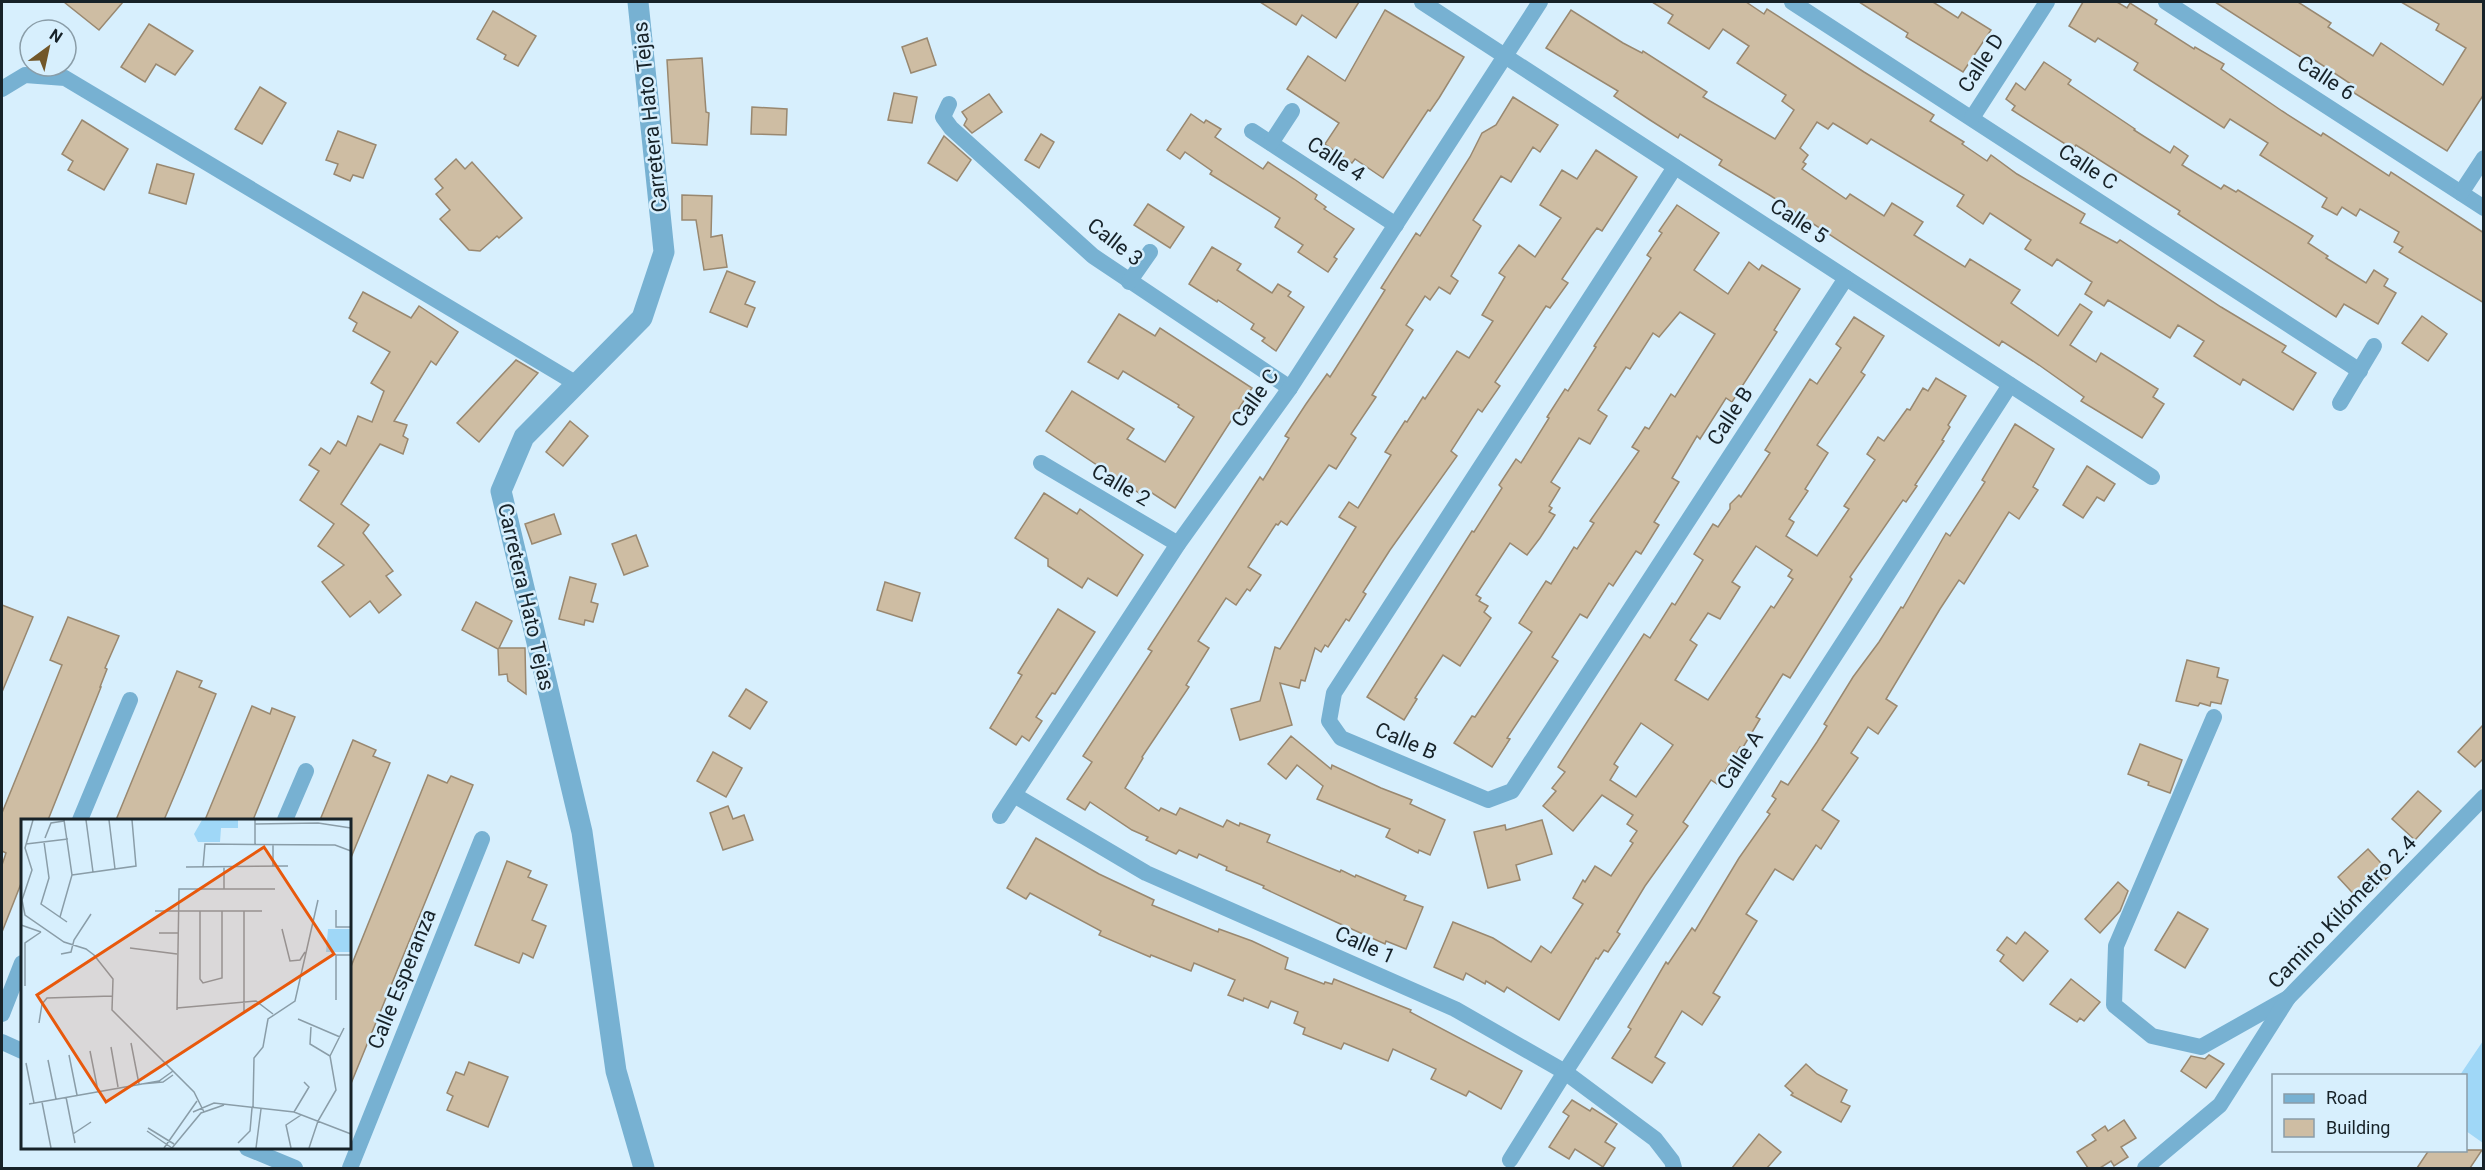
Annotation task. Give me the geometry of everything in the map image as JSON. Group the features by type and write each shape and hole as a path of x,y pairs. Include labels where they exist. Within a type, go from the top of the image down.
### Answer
{"street":[{"name":"Carretera Hato Tejas","path":"638,2 664,252 642,318 524,437 501,491 582,832 616,1071 644,1168"},
{"name":"Calle 5","path":"1422,2 2152,477"},
{"name":"Calle C","path":"1000,816 1178,544 1290,388 1540,2"},
{"name":"Calle C","path":"1792,2 2360,370"},
{"name":"Calle D","path":"1972,118 2047,2"},
{"name":"Calle 6","path":"2166,2 2484,208"},
{"path":"2,89 25,75 65,78 577,384"},
{"name":"Calle 3","path":"950,104 943,117 951,128 1093,256 1290,388"},
{"path":"1271,143 1292,111"},
{"name":"Calle 4","path":"1252,131 1396,225"},
{"path":"2461,193 2484,158"},
{"name":"Calle B","path":"1676,167 1334,693 1329,721 1341,738 1488,800 1512,791 1846,278"},
{"path":"1129,282 1150,252"},
{"path":"2340,403 2374,346"},
{"name":"Calle A","path":"1510,1160 2010,385"},
{"name":"Calle 2","path":"1041,463 1178,544"},
{"path":"80,819 130,699"},
{"path":"2214,717 2116,946 2114,1005 2152,1036 2201,1047 2288,998"},
{"path":"285,819 306,771"},
{"name":"Calle 1","path":"1014,795 1146,873 1455,1009 1565,1072 1655,1139 1672,1161 1674,1168"},
{"name":"Camino Kilómetro 2.4","path":"2145,1168 2220,1105 2288,998 2484,797"},
{"name":"Calle Esperanza","path":"350,1168 482,839"},
{"path":"2,1014 21,966"},
{"path":"2,1042 21,1051"},
{"path":"249,1149 295,1168"}],"shaded area":[{"path":"2483,1041 2483,1143 2467,1132 2467,1074 2461,1074"}],"building":[{"path":"64,2 123,2 99,30"},
{"path":"1260,2 1359,2 1336,38 1302,15 1296,25"},
{"path":"1652,2 1746,2 1764,14 1767,9 1934,115 1930,121 1964,142 1962,144 1987,161 1991,155 2017,174 2085,214 2080,223 2117,243 2120,240 2221,307 2286,346 2282,352 2316,373 2293,410 2243,379 2240,385 2194,356 2204,341 2178,325 2170,338 2108,300 2104,306 2085,294 2092,282 2057,259 2052,266 2025,249 2031,240 1990,213 1983,224 1957,206 1964,195 1871,139 1867,144 1833,123 1828,129 1817,122 1800,148 1808,155 1803,162 1806,164 1802,169 1846,199 1850,194 1884,216 1892,203 1923,222 1914,235 1965,267 1970,259 2020,290 2011,303 2058,336 2080,304 2092,312 2070,345 2096,362 2101,353 2158,389 2153,397 2164,404 2142,438 2081,401 2084,397 2039,365 2002,341 1999,346 1771,196 1719,165 1722,160 1680,134 1678,138 1614,96 1618,91 1546,48 1571,10 1623,43 1642,53 1643,51 1707,92 1703,97 1775,139 1794,110 1782,101 1786,95 1737,63 1749,46 1723,29 1709,49 1668,23 1673,15"},
{"path":"1859,2 1933,2 1958,18 1962,12 1991,30 1963,72 1906,37 1908,33"},
{"path":"2083,2 2117,2 2127,8 2130,3 2157,20 2155,24 2194,49 2195,47 2224,64 2221,69 2282,111 2321,136 2323,133 2389,176 2391,172 2484,233 2484,303 2399,252 2403,247 2394,242 2399,232 2360,209 2356,216 2342,207 2337,215 2322,207 2327,198 2260,155 2268,143 2230,119 2224,128 2134,70 2138,63 2098,38 2095,42 2069,26"},
{"path":"2215,2 2298,2 2331,23 2328,27 2373,56 2381,43 2443,85 2466,48 2436,30 2439,24 2401,2 2484,2 2484,94 2447,151 2351,91 2354,86 2310,57 2307,61"},
{"path":"1385,10 1464,57 1439,98 1430,111 1428,110 1383,178 1355,159 1352,163 1325,144 1339,123 1287,89 1308,56 1345,81"},
{"path":"493,11 536,36 518,66 504,59 506,55 477,39"},
{"path":"149,24 193,51 175,75 156,64 145,82 121,67"},
{"path":"927,38 936,65 911,73 902,47"},
{"path":"702,58 706,112 709,113 707,145 672,143 667,60"},
{"path":"2044,62 2071,80 2068,84 2134,130 2170,153 2174,146 2188,156 2182,165 2221,189 2224,185 2236,192 2238,190 2313,236 2308,243 2328,256 2326,258 2366,283 2374,270 2388,279 2384,286 2396,293 2378,324 2344,304 2336,317 2178,214 2180,211 2076,145 2073,149 2012,110 2015,106 2006,99 2016,83 2025,90"},
{"path":"260,87 286,103 262,144 235,129"},
{"path":"894,93 917,97 912,123 888,120"},
{"path":"989,94 1002,112 972,133 964,125 967,119 962,112"},
{"path":"1513,97 1558,125 1540,152 1533,147 1511,182 1501,176 1473,220 1481,226 1451,276 1458,281 1450,294 1439,287 1430,300 1425,296 1406,325 1413,330 1372,395 1376,397 1351,434 1356,438 1336,469 1329,465 1287,525 1281,521 1278,525 1276,524 1248,567 1261,575 1250,591 1247,589 1236,605 1226,598 1198,641 1209,648 1186,685 1189,687 1142,757 1125,788 1159,811 1161,808 1176,815 1180,808 1223,827 1227,820 1239,826 1240,823 1270,835 1267,842 1406,896 1404,900 1423,907 1406,949 1386,941 1385,944 1336,922 1226,870 1227,867 1199,854 1197,858 1179,850 1176,854 1146,840 1148,837 1132,830 1090,802 1085,810 1067,799 1092,762 1083,756 1152,651 1148,649 1260,477 1263,480 1289,438 1285,436 1306,404 1327,374 1330,377 1385,290 1381,288 1416,233 1420,236 1470,157 1482,133 1496,125"},
{"path":"752,107 787,109 786,135 751,134"},
{"path":"1191,114 1204,123 1206,120 1221,129 1215,137 1263,169 1268,162 1317,195 1315,199 1326,207 1324,209 1354,229 1334,257 1337,259 1328,272 1298,252 1303,245 1275,227 1280,218 1210,174 1212,171 1185,152 1180,159 1167,150"},
{"path":"82,120 128,149 104,190 68,170 73,161 62,154"},
{"path":"338,131 376,145 363,178 353,175 350,181 334,174 338,164 326,160"},
{"path":"1041,134 1054,142 1039,168 1025,160"},
{"path":"944,136 971,160 957,181 928,163"},
{"path":"1596,150 1637,177 1602,231 1597,228 1591,236 1562,279 1568,283 1550,308 1546,306 1495,382 1500,386 1482,412 1478,409 1451,451 1457,456 1390,550 1363,592 1366,594 1349,621 1346,619 1328,647 1325,645 1321,652 1315,648 1305,681 1301,680 1299,688 1280,683 1292,725 1240,740 1231,709 1260,701 1275,647 1280,649 1356,527 1339,517 1349,502 1358,508 1391,455 1385,452 1423,397 1425,399 1457,351 1469,358 1493,321 1482,315 1505,277 1499,273 1519,245 1535,257 1561,218 1540,205 1562,170 1577,179"},
{"path":"456,159 465,169 472,162 522,218 480,251 469,250 440,219 450,210 436,194 443,188 435,179"},
{"path":"157,164 194,174 186,204 149,193"},
{"path":"682,195 712,196 711,237 722,235 727,267 704,270 696,220 682,220"},
{"path":"1148,204 1184,227 1170,248 1134,225"},
{"path":"1677,205 1719,233 1694,270 1728,294 1749,262 1759,270 1762,265 1800,289 1774,330 1777,332 1732,402 1726,398 1700,439 1697,436 1672,478 1679,482 1654,522 1659,525 1641,554 1636,551 1613,586 1609,583 1587,618 1580,614 1552,657 1558,661 1507,738 1510,739 1492,767 1454,743 1472,716 1475,717 1532,632 1519,623 1546,581 1551,584 1574,547 1577,549 1594,523 1590,521 1639,451 1632,447 1645,427 1649,429 1671,394 1675,397 1715,334 1680,312 1659,337 1653,333 1630,369 1626,367 1598,410 1607,416 1590,444 1579,438 1551,482 1560,488 1549,506 1552,508 1549,512 1555,515 1540,538 1527,555 1510,543 1476,595 1481,598 1479,601 1488,606 1484,612 1491,618 1460,666 1443,655 1415,698 1417,699 1404,720 1367,697 1472,531 1474,532 1502,488 1499,485 1516,459 1521,463 1565,389 1568,391 1596,347 1594,346 1651,258 1647,255 1662,233 1659,231"},
{"path":"1212,247 1241,264 1237,270 1272,293 1278,284 1291,292 1288,296 1304,307 1276,351 1262,341 1265,338 1251,329 1254,324 1189,284"},
{"path":"727,271 755,282 745,304 755,308 747,327 710,312"},
{"path":"363,292 411,318 419,306 458,332 436,365 431,361 394,421 407,425 403,436 408,439 403,454 380,444 341,504 369,525 363,533 393,571 386,576 401,595 379,613 370,601 350,617 322,582 344,565 318,546 334,524 300,500 319,471 309,465 321,448 330,454 338,441 346,446 358,416 372,422 384,391 371,383 390,352 353,331 357,323 349,318"},
{"path":"1119,314 1155,336 1160,328 1252,388 1175,508 1146,489 1142,495 1046,431 1072,391 1134,429 1127,439 1165,462 1194,417 1178,407 1179,405 1123,371 1118,379 1088,362"},
{"path":"2422,316 2447,334 2428,361 2402,343"},
{"path":"1854,317 1884,336 1861,372 1865,375 1817,445 1828,453 1805,489 1808,491 1789,519 1794,522 1786,536 1817,556 1849,509 1844,506 1875,460 1867,454 1878,437 1884,441 1907,409 1910,410 1923,388 1928,391 1936,378 1966,396 1948,425 1950,427 1942,440 1944,441 1915,485 1917,486 1906,502 1903,500 1850,577 1852,579 1790,678 1783,674 1756,717 1760,719 1742,749 1740,747 1717,784 1711,780 1683,822 1688,826 1645,886 1617,932 1620,934 1608,952 1604,950 1598,959 1596,958 1559,1020 1507,987 1504,992 1466,973 1463,980 1434,967 1453,922 1493,938 1531,962 1541,946 1551,953 1583,904 1573,898 1583,880 1585,882 1595,866 1611,876 1633,843 1630,841 1637,831 1627,824 1633,815 1602,795 1573,831 1543,806 1556,791 1552,788 1565,772 1558,767 1644,634 1650,638 1672,603 1675,605 1703,560 1694,554 1713,524 1718,527 1730,509 1730,504 1739,495 1741,497 1770,453 1765,450 1810,379 1817,384 1841,348 1836,344","holes":["1756,546 1792,570 1788,576 1793,579 1774,608 1771,606 1708,700 1675,680 1697,645 1690,640 1708,613 1720,619 1740,587 1732,582","1641,723 1673,745 1636,797 1610,780 1618,767 1614,764"]},
{"path":"516,360 538,373 479,442 457,423"},
{"path":"570,421 588,436 563,466 546,452"},
{"path":"2015,424 2054,449 2033,487 2038,490 2019,519 2009,512 1964,584 1959,580 1940,609 1886,699 1897,706 1878,734 1868,727 1851,753 1858,758 1822,810 1839,821 1821,849 1816,845 1793,880 1775,869 1746,914 1757,921 1713,993 1720,997 1702,1025 1682,1011 1655,1057 1665,1063 1652,1083 1612,1058 1631,1029 1628,1027 1666,962 1668,964 1692,928 1695,931 1739,858 1770,814 1767,812 1776,799 1772,796 1781,781 1788,785 1827,726 1824,724 1853,677 1901,607 1903,608 1946,533 1950,536 1985,482 1982,480"},
{"path":"2087,466 2115,484 2104,501 2097,497 2083,518 2063,505"},
{"path":"1044,493 1077,514 1080,509 1143,555 1117,596 1088,578 1082,588 1048,566 1048,559 1015,538"},
{"path":"554,514 561,534 532,544 525,524"},
{"path":"636,535 648,566 624,575 612,544"},
{"path":"570,577 596,584 591,602 598,604 593,622 585,620 584,625 559,619"},
{"path":"885,582 920,593 912,621 877,610"},
{"path":"476,602 512,621 499,648 525,648 526,694 508,681 507,674 499,675 498,649 462,630"},
{"path":"2,605 33,617 2,692"},
{"path":"1058,609 1095,632 1055,694 1052,693 1036,717 1042,721 1029,741 1022,736 1016,745 990,728 1022,675 1018,673"},
{"path":"68,617 119,636 48,819 21,819 21,884 2,932 2,865 6,853 2,851 2,813 62,665 50,660"},
{"path":"2187,660 2219,668 2217,677 2228,680 2221,704 2211,702 2210,706 2200,703 2198,706 2176,701"},
{"path":"177,671 202,681 199,687 216,694 164,819 116,819"},
{"path":"746,689 767,702 750,729 729,716"},
{"path":"252,706 270,714 272,708 295,717 253,819 205,819"},
{"path":"2484,724 2484,758 2475,767 2458,752"},
{"path":"1291,736 1331,769 1332,765 1412,800 1410,804 1445,820 1430,855 1419,850 1418,853 1386,837 1390,829 1317,799 1323,786 1297,765 1286,779 1268,764"},
{"path":"353,740 376,750 373,756 390,763 351,858 351,819 320,819"},
{"path":"2140,744 2182,760 2170,793 2128,774"},
{"path":"713,752 742,768 726,797 697,781"},
{"path":"428,775 447,783 451,776 473,785 351,1084 351,967"},
{"path":"2418,791 2441,811 2415,840 2392,819"},
{"path":"728,806 733,819 744,815 753,840 723,850 710,813"},
{"path":"1542,820 1552,854 1516,865 1520,880 1488,888 1474,832 1505,825 1506,830"},
{"path":"1036,838 1099,874 1154,900 1152,905 1218,932 1219,929 1252,941 1288,958 1285,969 1324,984 1325,982 1332,984 1334,979 1411,1010 1410,1012 1522,1071 1501,1109 1469,1091 1466,1096 1431,1079 1436,1069 1393,1049 1388,1061 1344,1043 1341,1049 1303,1034 1305,1028 1294,1023 1298,1012 1271,1001 1268,1008 1244,998 1243,1001 1228,995 1235,980 1194,963 1191,971 1151,955 1150,957 1099,935 1101,931 1030,893 1026,899 1007,888"},
{"path":"2368,849 2391,874 2361,902 2338,877"},
{"path":"507,861 531,871 528,877 547,885 532,920 546,926 533,958 523,953 519,963 475,945"},
{"path":"2118,882 2128,891 2120,911 2100,933 2085,919"},
{"path":"2178,912 2208,929 2185,968 2155,950"},
{"path":"2025,932 2048,951 2023,981 2000,961 2004,955 1997,950 2007,937 2016,944"},
{"path":"2071,979 2100,1002 2084,1021 2080,1018 2077,1022 2050,1004"},
{"path":"2209,1055 2224,1064 2206,1088 2181,1071 2191,1056 2205,1059"},
{"path":"469,1062 508,1077 488,1127 447,1110 453,1096 447,1093 456,1072 464,1075"},
{"path":"1806,1064 1817,1074 1847,1090 1841,1102 1850,1106 1841,1122 1791,1095 1793,1093 1785,1086"},
{"path":"1572,1100 1590,1111 1592,1108 1617,1124 1605,1142 1615,1148 1603,1167 1575,1149 1569,1159 1549,1147 1569,1116 1563,1112"},
{"path":"2124,1120 2136,1138 2121,1147 2128,1157 2114,1166 2111,1161 2100,1168 2088,1168 2077,1152 2096,1140 2092,1135 2105,1126 2108,1131"},
{"path":"1759,1134 1781,1152 1767,1168 1732,1168"},
{"path":"2482,1150 2470,1168 2417,1168 2428,1152"}]}
